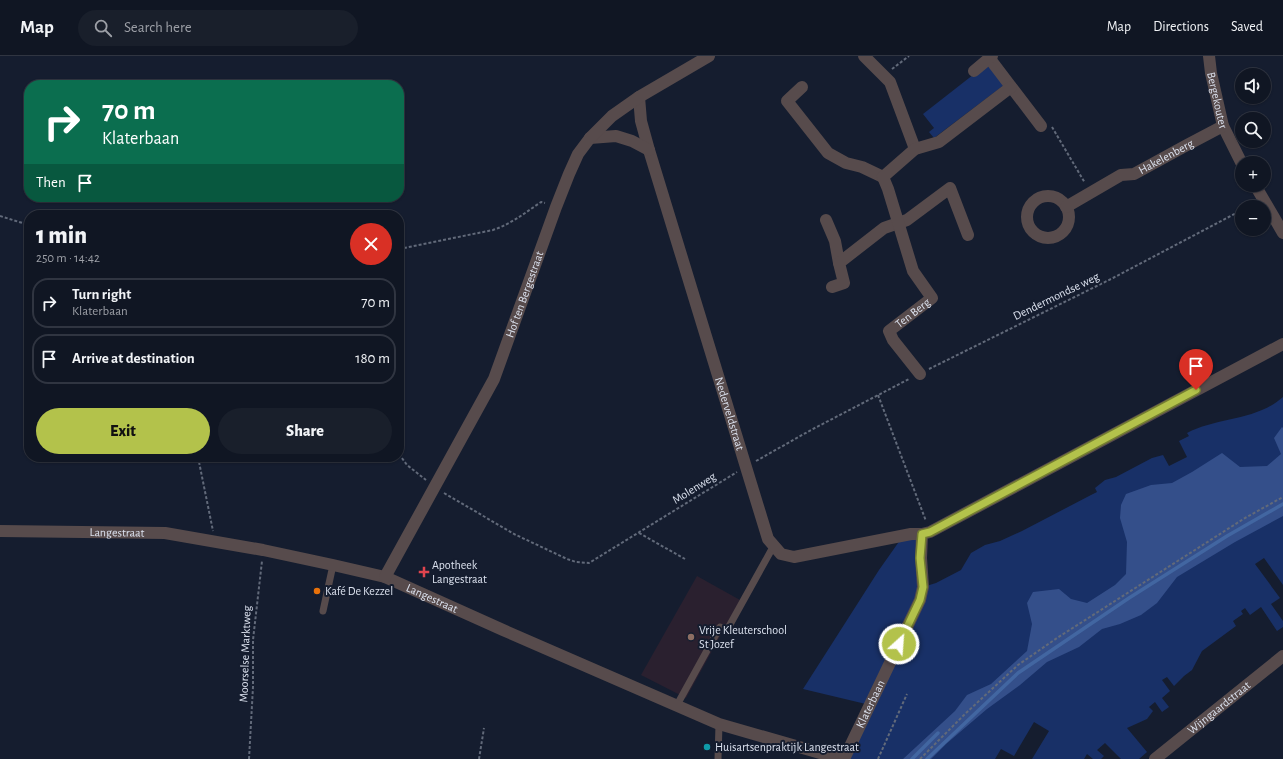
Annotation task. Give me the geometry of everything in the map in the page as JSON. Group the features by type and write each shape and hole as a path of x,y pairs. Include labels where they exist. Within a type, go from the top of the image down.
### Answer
{"street":[{"name":"Hof ten Bergestraat","path":"385,577 494,379 568,174 578,154 590,138 612,116 639,96 709,56"},
{"path":"864,56 890,82 915,149"},
{"name":"Bergekouter","path":"1209,56 1211,73 1223,126 1238,156"},
{"path":"974,71 991,58 1041,126"},
{"path":"802,87 787,101 828,154 846,163 862,167 883,178 915,149 939,142 1012,87"},
{"name":"Nederveldstraat","path":"639,96 641,120 649,150 745,467 768,539 773,547"},
{"name":"Hakelenberg","path":"1066,207 1121,175 1134,174 1187,144 1223,126"},
{"path":"590,138 616,136 632,141 649,150"},
{"name":"Ten Berg","path":"883,178 888,189 913,271 932,298 889,331 893,340 920,374"},
{"path":"839,263 884,228 907,220 950,188 968,235"},
{"path":"1259,192 1283,233"},
{"path":"826,220 834,241 844,283 832,287"},
{"path":"773,547 780,554 794,557 911,534 926,533 1283,344"},
{"name":"Langestraat","path":"0,531 165,532 263,550 385,577 719,724 841,759"},
{"name":"Klaterbaan","path":"844,759 920,600 923,587 920,558 926,533"},
{"name":"Wijngaardstraat","path":"1155,759 1283,656"}],"lane":[{"path":"677,705 720,627 726,630 773,547"},
{"path":"323,611 333,565"},
{"path":"718,759 719,724"}],"path":[{"path":"883,76 909,56"},
{"path":"1041,126 1053,127 1090,193"},
{"path":"404,248 493,230 505,226 541,202 556,207"},
{"name":"Dendermondse weg","path":"878,395 1113,278 1235,214"},
{"path":"0,216 24,223"},
{"path":"878,395 926,533"},
{"name":"Molenweg","path":"404,461 435,488 514,534 560,556 576,562 588,563 745,467 878,395"},
{"path":"199,462 215,542"},
{"path":"920,759 966,713 1010,673 1034,654 1245,518 1283,497"},
{"path":"639,532 685,559"},
{"name":"Moorselse Marktweg","path":"249,759 253,687 253,640 263,550"},
{"path":"878,759 907,694"},
{"path":"479,759 484,728"}],"shaded area":[{"path":"987,64 1004,85 934,138 929,132 934,128 923,114"},
{"path":"1283,397 1283,585 1264,558 1255,564 1280,598 1271,604 1283,621 1283,627 1277,631 1261,607 1250,615 1245,608 1241,611 1243,614 1233,621 1236,626 1202,651 1192,670 1174,686 1167,677 1162,680 1170,691 1162,698 1169,707 1162,712 1155,702 1149,707 1153,711 1147,719 1127,728 1147,752 1139,759 1121,759 1105,743 1097,750 1104,756 1101,759 1093,759 1087,754 1084,759 1032,759 1049,731 1034,722 1014,756 1001,749 995,759 844,759 870,705 803,689 879,570 903,536 922,534 923,587 936,583 961,570 971,553 985,545 1000,541 1022,531 1097,492 1095,488 1105,480 1116,477 1152,458 1163,455 1169,466 1187,457 1179,441 1189,436 1187,433 1211,424 1249,415 1272,405"},
{"path":"1282,427 1283,516 1235,542 1177,577 1157,603 1141,615 1120,624 1102,629 1079,647 1047,662 1020,685 987,709 931,759 903,759 955,711 967,695 991,684 1027,651 1032,624 1027,603 1033,592 1059,589 1071,599 1087,603 1115,585 1126,574 1127,542 1120,518 1121,505 1126,494 1151,485 1172,483 1222,453 1240,467 1267,466 1281,454 1274,438"},
{"name":"Vrije Kleuterschool St Jozef","path":"697,576 740,600 686,698 641,675"}],"waterway":[{"path":"927,759 1018,673 1129,598 1227,536 1283,504"},
{"path":"912,759 938,733"}],"place":[{"name":"Apotheek Langestraat","path":"424,572"},
{"name":"Kafé De Kezzel","path":"317,591"},
{"name":"Vrije Kleuterschool St Jozef","path":"691,637"},
{"name":"Huisartsenpraktijk Langestraat","path":"707,747"}],"route":[{"path":"899,644 920,600 923,587 920,558 922,534 930,532 1196,390"}]}
